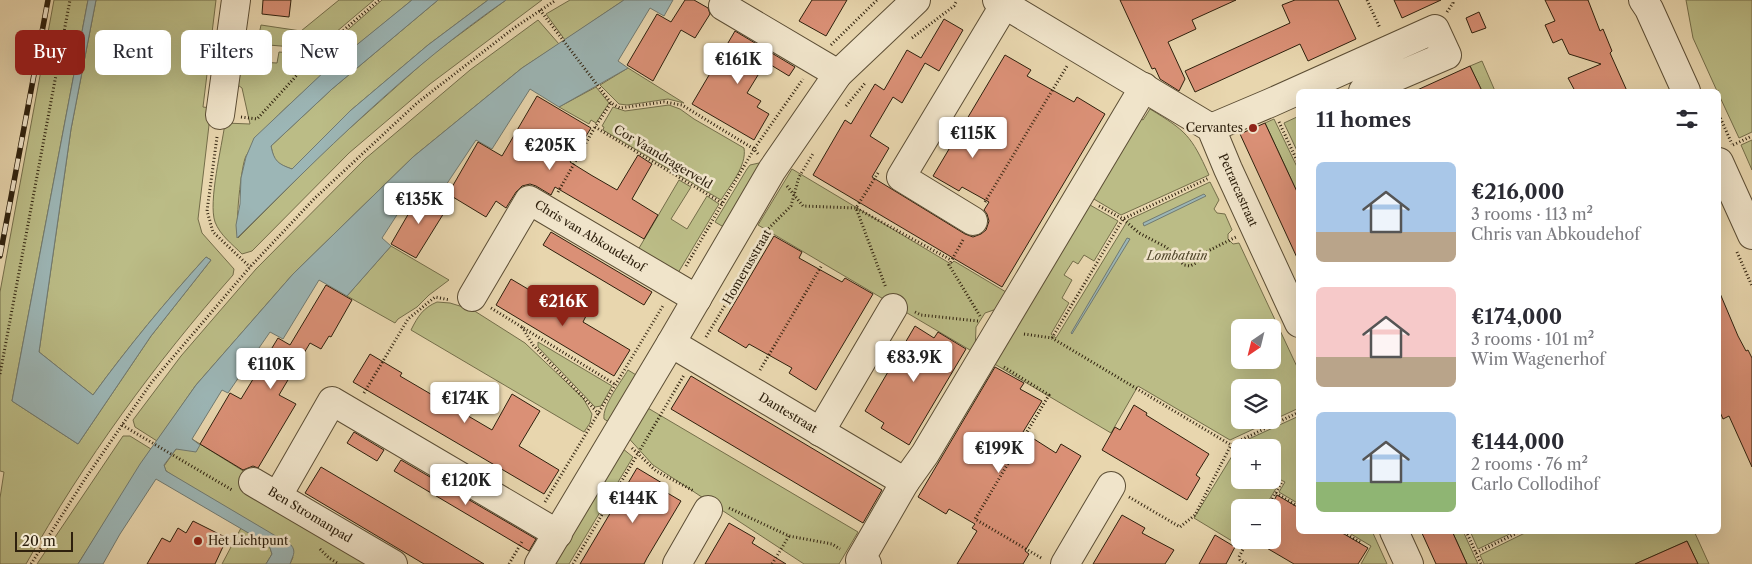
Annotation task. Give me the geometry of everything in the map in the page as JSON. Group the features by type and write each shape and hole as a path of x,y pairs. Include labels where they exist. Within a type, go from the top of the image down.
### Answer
{"street":[{"path":"220,115 236,0"},
{"path":"539,564 617,434 683,350 696,299 772,170 838,74 916,0"},
{"path":"973,222 902,177 1001,2 1211,128 1270,103 1296,95"},
{"path":"1648,2 1685,89"},
{"path":"724,6 838,74"},
{"path":"1317,89 1341,82 1389,50 1435,29 1447,55 1368,89"},
{"path":"862,563 905,482 925,454 983,355 991,325 1079,195 1144,87"},
{"name":"Petrarcastraat","path":"1211,128 1228,169 1296,315"},
{"path":"1726,154 1752,235"},
{"name":"Chris van Abkoudehof","path":"472,297 529,200 696,299"},
{"path":"820,432 893,308"},
{"name":"Dantestraat","path":"683,350 905,482"},
{"path":"281,490 332,401 558,534"},
{"name":"Ben Stromanpad","path":"254,482 393,564"},
{"path":"1056,563 1111,486"},
{"path":"676,564 708,502"},
{"path":"1395,534 1408,564"}],"path":[{"path":"0,374 70,0"},
{"path":"250,267 213,232 207,211 220,115 257,119 318,52 379,0"},
{"path":"31,564 85,479 152,384 250,267 315,198 417,103 514,28 556,0"},
{"path":"911,39 954,6 957,0"},
{"path":"1367,0 1389,50"},
{"path":"540,10 611,102"},
{"path":"991,325 949,265 1078,48"},
{"path":"841,113 869,79"},
{"name":"Cor Vaandragerveld","path":"722,202 595,127 611,102 620,108 664,102 682,105 754,150 772,170"},
{"path":"1270,103 1296,159"},
{"path":"548,210 595,127"},
{"path":"1726,154 1752,136"},
{"name":"Homerusstraat","path":"573,564 638,454 683,350 766,231 791,206 799,177 815,152"},
{"path":"902,177 882,166 856,208 951,260"},
{"path":"1052,338 1123,219 1228,169"},
{"path":"1079,195 1123,219 1139,233 1166,247 1184,265 1190,266 1196,263 1204,253 1229,240"},
{"path":"749,390 822,265"},
{"path":"352,412 408,319 435,297 464,302 472,297 616,385"},
{"path":"522,326 533,345 617,434 656,471 708,502 789,536 832,544 862,563"},
{"path":"983,355 1049,395 975,519 1056,563"},
{"path":"122,425 180,460"},
{"path":"1111,486 1180,527 1195,515 1231,445"},
{"path":"1272,499 1282,482"},
{"path":"1276,493 1296,504"},
{"path":"1346,534 1360,542"},
{"path":"1467,534 1481,564"},
{"path":"1476,553 1515,534"},
{"path":"772,564 789,536"},
{"path":"1243,549 1239,557 1246,564"}],"green space":[{"path":"54,0 88,0 82,30 48,30"},
{"path":"96,0 216,0 212,30 181,30 181,75 207,75 203,107 211,108 198,219 202,233 234,269 233,275 176,343 96,450 26,564 0,564 0,498 4,472 0,471 0,292 40,75 74,75 12,401 78,444 151,336 211,260 206,257 176,290 93,395 39,352 71,129 81,75 85,75 85,57"},
{"path":"339,0 374,0 338,30 302,30"},
{"path":"382,0 412,0 357,45 357,30 348,30"},
{"path":"438,0 488,0 428,45 350,111 292,169 277,162 273,156 271,146 349,75 357,75 357,68"},
{"path":"506,0 542,0 430,84 349,153 252,251 242,254 220,231 213,213 214,188 225,123 250,124 242,88 235,83 237,75 272,75 272,63 277,63 279,52 282,52 282,75 322,75 271,122 246,156 240,183 238,238 331,145 433,54"},
{"path":"570,0 624,0 565,40 546,14"},
{"path":"1686,0 1752,0 1752,132 1739,138 1721,99 1721,89 1716,89 1693,38"},
{"path":"538,20 559,44 522,68 413,157 293,274 196,385 157,441 135,427 133,420 181,356 256,269 365,159 470,70"},
{"path":"261,25 294,30 282,30 282,46 272,45 272,30 260,30"},
{"path":"1482,61 1494,89 1481,89 1470,66"},
{"path":"628,68 684,103 668,99 627,105 619,104 600,85"},
{"path":"596,87 609,103 596,123 591,120 589,124 559,107"},
{"path":"669,105 680,109 744,148 743,162 721,200 603,130 604,127 602,126 613,107 625,111"},
{"path":"1150,109 1172,123 1186,135 1192,142 1209,175 1121,215 1087,195 1134,115 1143,120"},
{"path":"1296,117 1296,149 1284,123"},
{"path":"1274,119 1296,165 1296,190 1265,123"},
{"path":"1752,140 1752,170 1741,145"},
{"path":"759,163 766,167 729,230 715,222 747,169 750,165"},
{"path":"792,169 951,264 954,261 1011,295 1005,306 985,313 976,327 975,353 758,225"},
{"path":"679,180 691,187 671,219 687,229 707,196 719,204 675,278 635,255"},
{"name":"Lombatuin","path":"1210,182 1219,200 1214,209 1217,213 1225,214 1232,230 1228,234 1228,239 1233,244 1239,243 1275,319 1231,319 1231,369 1281,369 1281,333 1296,365 1296,409 1281,416 1281,379 1231,379 1231,429 1254,429 1230,440 1138,386 1111,433 986,359 1083,201 1118,221 1094,261 1084,255 1078,264 1073,261 1064,275 1072,280 1062,298 1069,303 1051,334 1056,338 1128,220"},
{"path":"391,246 449,280 395,323 347,296"},
{"path":"437,302 450,303 473,310 525,343 583,398 592,414 590,423 584,432 411,330 421,313"},
{"path":"538,342 612,386 601,406 595,407 538,347"},
{"path":"628,370 641,378 614,425 604,419 604,414 609,401"},
{"path":"641,404 858,532 839,564 804,564 653,465 624,433"},
{"path":"1296,417 1296,502 1279,492 1285,482 1281,480 1281,439 1249,439 1271,429 1281,429 1281,424"},
{"path":"123,436 130,436 151,449 78,564 37,564"},
{"path":"192,439 253,477 382,564 290,564 293,557 166,471 164,466 176,449"},
{"path":"617,444 633,457 569,564 553,564"},
{"path":"1231,458 1231,489 1276,489 1270,499 1231,499 1231,540 1194,518"},
{"path":"241,528 269,545 272,554 266,564 222,564"},
{"path":"1351,534 1373,534 1387,564 1361,564 1371,546"},
{"path":"1453,534 1464,534 1478,564 1467,564"},
{"path":"1471,534 1510,534 1478,549"},
{"path":"1523,534 1695,534 1709,564 1698,564 1687,541 1635,564 1484,564 1480,555"}],"water":[{"path":"88,0 96,0 85,57 85,30 82,30"},
{"path":"412,0 438,0 357,68 357,45"},
{"path":"488,0 506,0 434,54 366,113 237,238 236,225 240,204 241,178 246,157 254,138 321,75 349,75 271,146 275,159 292,169 350,111 428,45"},
{"path":"624,0 673,0 664,16 650,8 618,61 628,68 559,107 530,89 492,149 476,140 436,200 415,187 382,238 391,246 347,296 319,280 283,339 270,332 228,393 222,390 192,439 200,445 196,452 176,449 164,465 166,471 291,545 294,552 290,564 266,564 272,554 269,545 156,479 103,564 78,564 140,464 196,385 293,274 413,157 522,68"},
{"path":"74,75 81,75 71,129 39,352 93,395 176,290 206,257 211,260 151,336 78,444 12,401"},
{"path":"1204,194 1206,196 1144,226 1143,223"},
{"path":"1127,238 1130,239 1072,334 1071,333"}],"building":[{"path":"263,0 291,0 289,17 262,14"},
{"path":"685,0 694,0 708,8 710,14 695,38 681,30 653,81 627,65 657,14 671,22"},
{"path":"812,0 847,0 826,36 799,21"},
{"path":"1120,0 1236,0 1192,20 1196,29 1168,42 1185,79 1179,91 1160,79 1155,68 1152,69"},
{"path":"1295,0 1338,0 1356,39 1308,61 1300,44 1195,92 1185,71 1290,23 1282,5"},
{"path":"1394,0 1441,0 1402,18"},
{"path":"1545,0 1588,0 1600,31 1603,29 1612,51 1610,53 1626,89 1574,89 1568,78 1601,64 1569,54 1562,39 1553,43 1545,25 1555,21"},
{"path":"1479,12 1486,28 1472,33 1466,18"},
{"path":"944,19 963,30 939,71 925,63 902,103 893,97 870,136 889,148 872,177 965,234 973,237 986,230 989,221 984,210 989,202 962,187 959,191 933,176 1005,55 1031,70 1027,76 1074,102 1077,97 1105,114 1002,287 813,175 845,120 851,124 875,84 884,90 907,50 921,58"},
{"path":"735,31 795,67 789,76 766,62 747,93 761,101 757,107 769,114 754,140 692,104"},
{"path":"1470,66 1481,89 1419,89"},
{"path":"537,96 591,128 570,162 591,175 617,190 638,155 652,164 632,199 658,215 644,239 555,187 551,195 530,184 522,186 506,208 496,201 486,217 448,194 478,142 502,156"},
{"path":"1265,123 1296,190 1296,255 1240,134"},
{"path":"421,192 447,208 416,258 391,244"},
{"path":"551,232 652,292 644,305 543,245"},
{"path":"774,236 802,252 799,258 842,282 845,278 873,294 816,390 789,373 792,368 749,344 746,348 718,331"},
{"path":"511,279 570,314 573,308 586,316 583,322 630,350 614,376 496,305"},
{"path":"326,285 352,300 331,337 329,336 321,349 310,343 279,395 296,404 258,468 253,466 243,470 200,444 230,393 241,399 278,338 290,345"},
{"path":"1721,296 1738,336 1752,358 1752,467 1729,416 1723,419 1721,414"},
{"path":"915,326 934,338 938,332 966,349 909,445 881,428 884,423 865,411"},
{"path":"370,354 402,373 400,376 492,430 512,394 540,411 519,446 559,470 544,494 353,382"},
{"path":"995,367 1024,383 1020,389 1042,401 1023,432 1056,453 1061,444 1081,456 1025,551 1029,554 1023,564 957,564 977,531 972,528 975,524 949,509 946,514 918,497"},
{"path":"691,376 882,490 863,523 671,409"},
{"path":"1134,405 1147,413 1146,415 1209,454 1196,475 1200,478 1187,500 1102,450 1115,427 1120,430"},
{"path":"354,432 384,450 377,461 347,443"},
{"path":"401,460 536,539 529,551 394,471"},
{"path":"321,467 484,564 424,564 305,493"},
{"path":"637,468 662,483 659,488 681,501 644,564 580,564"},
{"path":"1277,495 1296,506 1296,534 1344,534 1368,548 1358,564 1294,564 1268,549 1281,549 1281,499 1275,499"},
{"path":"1122,515 1145,528 1142,533 1174,550 1165,564 1093,564"},
{"name":"Het Lichtpunt","path":"193,521 227,538 215,564 147,564 162,538 170,542 178,528 186,533"},
{"path":"729,523 755,538 752,543 786,564 705,564"},
{"path":"1422,534 1453,534 1467,564 1436,564"},
{"path":"1215,535 1231,545 1231,549 1234,549 1226,564 1199,564"},
{"path":"1687,541 1698,564 1635,564"}],"railway":[{"path":"0,256 48,0"}],"place":[{"name":"Cervantes","path":"1253,128"},
{"name":"Het Lichtpunt","path":"198,541"}]}
